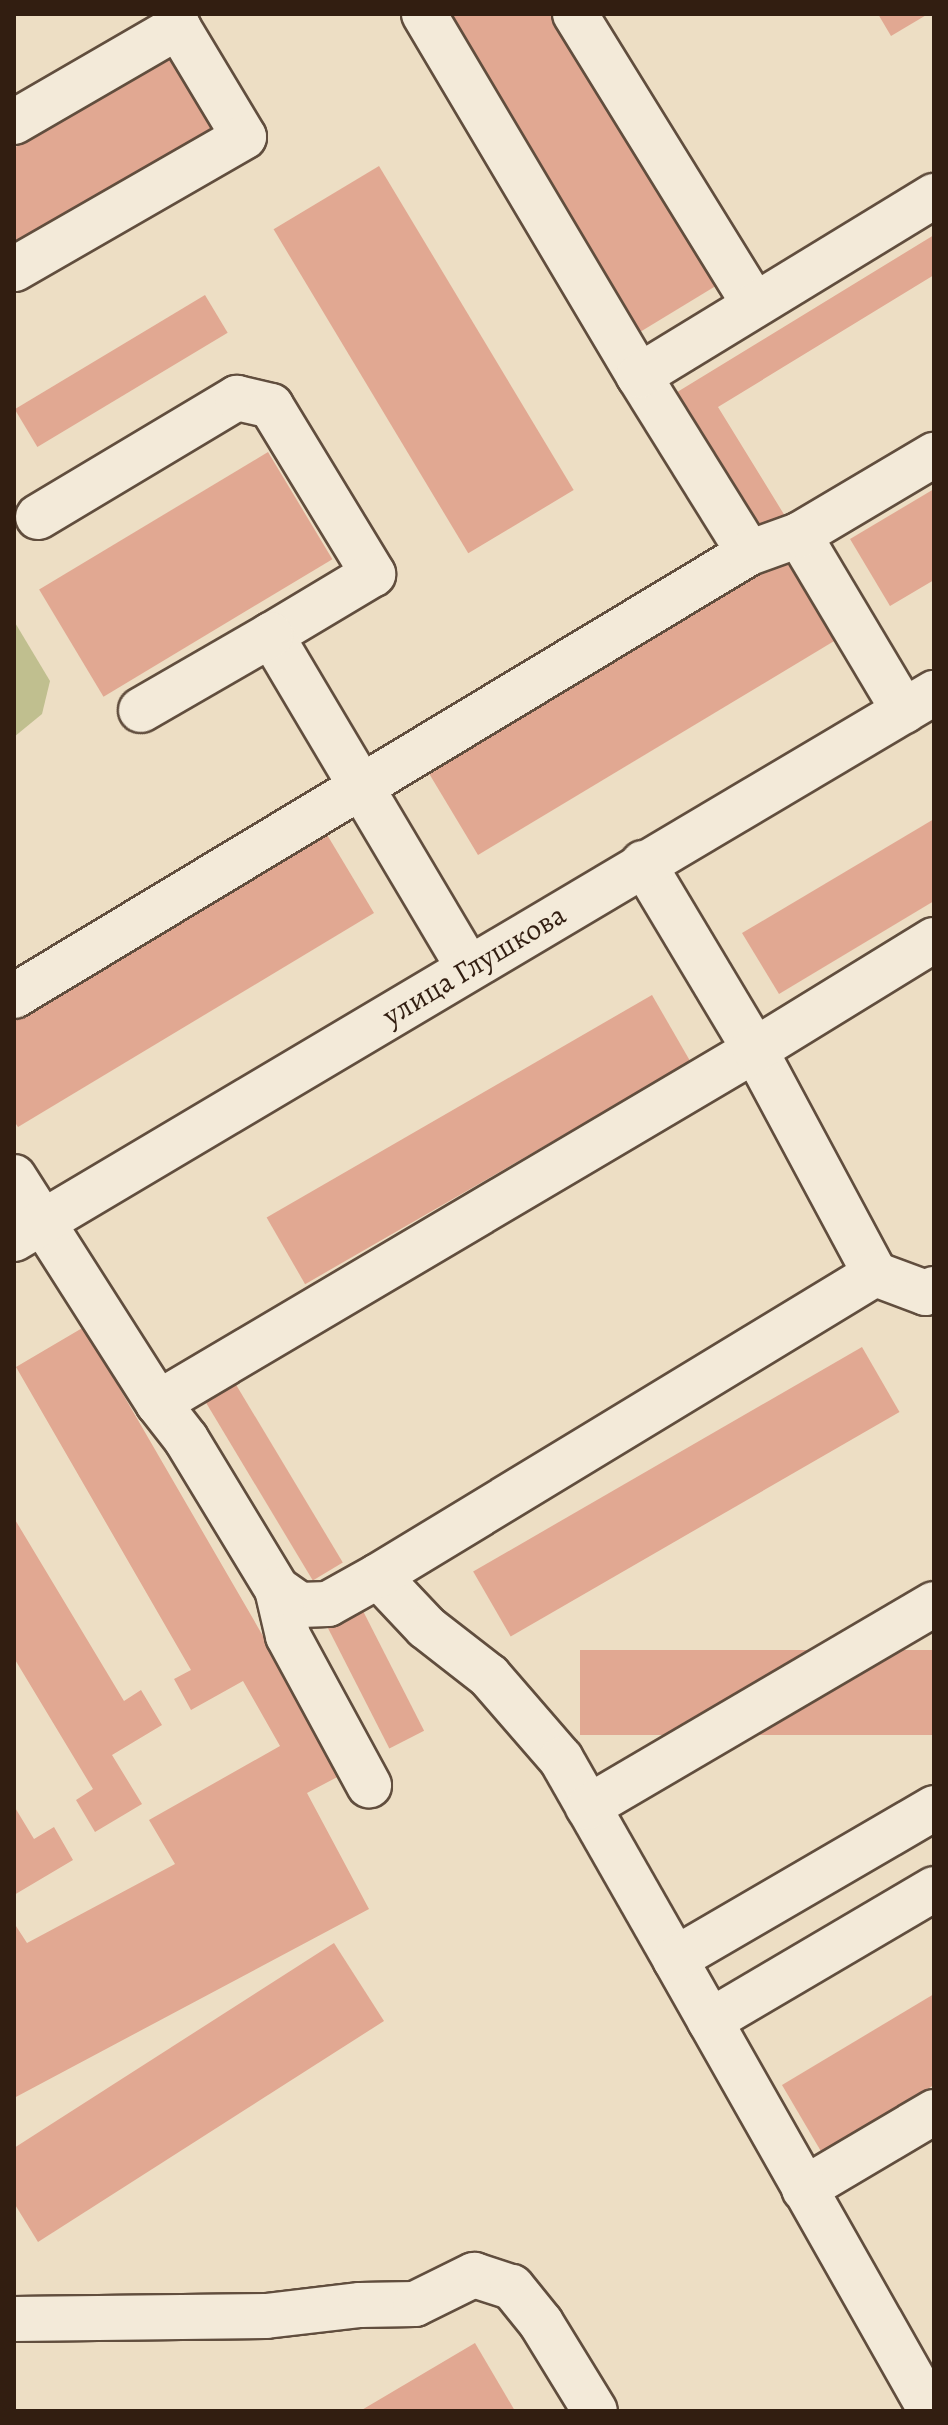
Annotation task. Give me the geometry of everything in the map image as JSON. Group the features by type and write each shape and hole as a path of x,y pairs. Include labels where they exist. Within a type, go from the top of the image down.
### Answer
{"street":[{"path":"424,14 639,376 749,553"},
{"path":"575,14 754,304"},
{"path":"14,122 178,27 244,137 14,269"},
{"path":"639,376 934,196"},
{"path":"38,517 237,398 271,406 373,574 141,710"},
{"path":"14,996 749,553 799,535 934,455"},
{"path":"799,535 919,702"},
{"path":"271,635 469,968"},
{"name":"улица Глушкова","path":"27,1231 919,702"},
{"path":"643,863 755,1050 875,1274 931,1295"},
{"path":"158,1403 755,1050 934,940"},
{"path":"14,1177 27,1231 186,1439 277,1589 288,1636 369,1785"},
{"path":"277,1589 300,1605 328,1604 875,1274"},
{"path":"378,1576 426,1627 489,1676 561,1759 931,2411"},
{"path":"588,1807 934,1604"},
{"path":"675,1959 934,1808"},
{"path":"710,2021 934,1889"},
{"path":"804,2189 934,2112"},
{"path":"14,2319 266,2316 360,2305 415,2304 474,2275 512,2287 541,2323 595,2411"}],"shaded area":[{"path":"14,621 50,681 42,714 14,737"}],"building":[{"path":"448,14 556,14 719,284 640,332"},
{"path":"878,14 928,14 891,36"},
{"path":"170,56 214,131 14,250 14,148"},
{"path":"379,166 574,490 468,553 274,229"},
{"path":"934,235 934,275 718,407 785,516 758,532 674,394"},
{"path":"205,295 228,333 37,447 15,409"},
{"path":"268,452 332,559 104,697 39,590"},
{"path":"934,489 934,580 890,606 850,539"},
{"path":"786,558 835,640 478,855 429,773"},
{"path":"934,819 934,901 779,994 742,933"},
{"path":"326,833 374,913 18,1127 14,1121 14,1021"},
{"path":"652,995 690,1062 305,1284 267,1218"},
{"path":"84,1327 343,1774 307,1793 369,1909 14,2098 14,1923 27,1943 175,1864 149,1820 280,1746 243,1681 191,1710 174,1679 191,1670 16,1367"},
{"path":"862,1347 900,1412 511,1636 473,1572"},
{"path":"229,1373 343,1562 313,1580 199,1391"},
{"path":"14,1518 124,1701 141,1690 162,1725 112,1755 142,1804 95,1832 76,1800 93,1789 14,1658"},
{"path":"361,1607 424,1731 389,1749 326,1625"},
{"path":"580,1650 934,1650 934,1735 580,1735"},
{"path":"14,1806 34,1839 54,1827 73,1860 14,1895"},
{"path":"334,1943 384,2021 38,2242 14,2203 14,2148"},
{"path":"934,1994 934,2085 822,2153 782,2085"},
{"path":"475,2343 515,2411 360,2411"}]}
